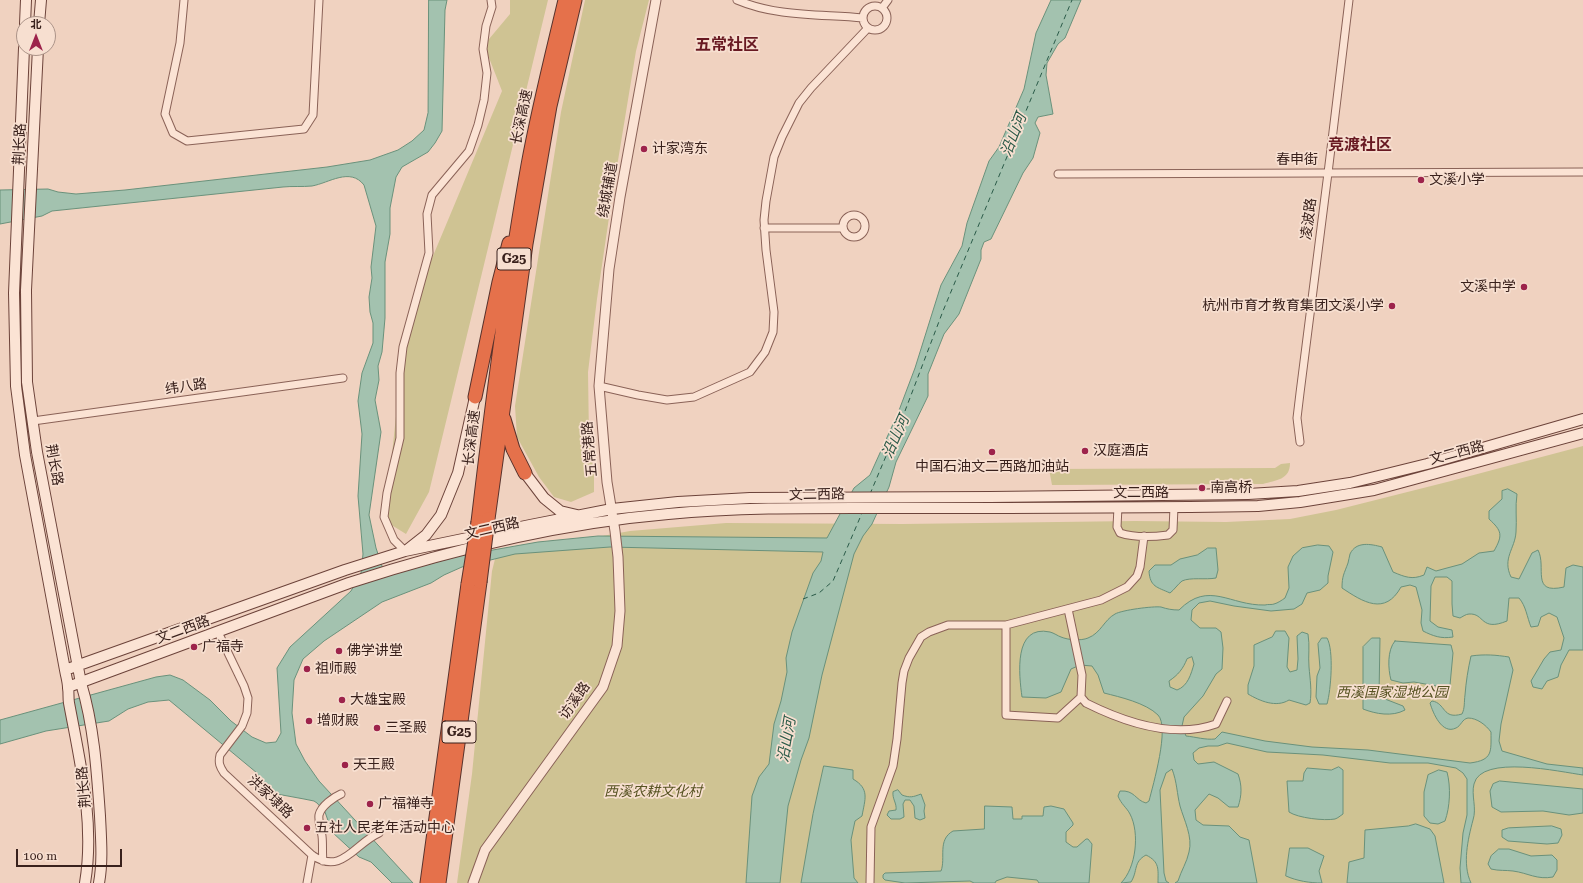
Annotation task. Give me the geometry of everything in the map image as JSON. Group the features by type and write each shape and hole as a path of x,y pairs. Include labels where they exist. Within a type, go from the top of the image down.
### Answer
{"highway":[{"name":"长深高速","path":"483,520 493,391 528,165 565,0"},
{"name":"长深高速","path":"427,883 483,520 503,414 526,244 550,106 575,0"},
{"path":"475,397 499,282 528,165"},
{"path":"503,414 513,448 525,473"},
{"name":"长深高速","path":"439,883 474,583"}],"main road":[{"path":"25,16 26,0"},
{"path":"40,16 41,0"},
{"name":"荆长路","path":"24,56 14,293 16,386 25,455 65,670 86,799 88,838 87,872 85,883"},
{"name":"荆长路","path":"38,56 26,290 28,382 37,452 80,683 85,698 96,764 101,828 99,883"},
{"path":"405,551 426,535 441,515 458,473 475,397"},
{"name":"文二西路","path":"65,670 345,570 405,551 612,509 715,500 800,497 1248,494 1298,491 1350,483 1427,464 1583,419"},
{"name":"文二西路","path":"68,687 387,570 443,555 530,535 666,514 709,511 796,509 1258,506 1300,502 1347,495 1414,480 1583,432"},
{"path":"525,473 544,498 560,511 580,515"}],"street":[{"path":"184,0 180,43 165,114 173,132 187,141 304,129 313,115 319,0"},
{"path":"405,551 394,540 384,517 388,486 400,438 400,374 403,347 429,254 427,214 432,195 456,169 469,151 484,100 487,73 483,50 486,26 492,7 491,0"},
{"name":"绕城辅道","path":"599,386 609,269 620,197 656,0"},
{"path":"736,0 751,6 777,12 863,18"},
{"path":"882,8 888,0"},
{"name":"凌波路","path":"1300,442 1297,418 1348,0"},
{"path":"871,6 879,6 885,10 888,18 886,25 875,31 865,25 863,18 865,11 871,6"},
{"path":"599,386 666,400 694,397 729,383 750,372 765,352 773,332 774,312 764,228 767,193 774,157 799,103 811,88 868,28"},
{"name":"春申街","path":"1058,174 1583,172"},
{"path":"764,228 843,228"},
{"name":"纬八路","path":"32,421 343,378"},
{"name":"五常港路","path":"599,386 607,482 612,509"},
{"path":"1118,507 1117,526 1120,533 1144,536 1168,535 1172,530 1174,507"},
{"name":"访溪路","path":"473,883 485,850 602,687 617,646 620,629 618,557 612,509"},
{"path":"870,883 871,827 893,766 898,739 904,671 912,651 921,637 948,625 1006,625 1101,600 1127,587 1133,581 1140,567 1144,536"},
{"path":"1068,609 1082,675 1081,697 1086,703 1095,708 1140,725 1157,728 1194,730 1216,724 1227,701"},
{"path":"1006,625 1006,715 1058,718 1081,697"},
{"name":"洪家埭路","path":"218,632 244,686 248,698 247,713 242,726 223,751 219,760 220,767 224,773 312,855 323,861"},
{"path":"338,795 321,810 319,814 319,825 322,835 323,861 331,862 349,855 376,834"},
{"path":"307,883 312,855"}],"green space":[{"path":"510,0 548,0 429,492 406,534 385,521 400,378 420,287 502,91 484,45 510,14"},
{"path":"585,0 649,0 636,51 612,197 588,372 589,438 594,476 594,492 571,502 554,497 539,477 517,437 515,406 561,112"},
{"name":"西溪国家湿地公园","path":"1583,446 1583,883 457,883 472,774 492,571 496,555 630,531 726,523 903,524 1135,521 1226,522 1290,519 1336,510"},
{"path":"1290,463 1288,473 1285,476 1263,484 1052,485 1049,469 1275,468 1281,464"}],"water":[{"name":"沿山河","path":"429,0 447,0 445,10 442,131 428,152 402,167 396,177 390,208 390,234 385,262 385,318 382,352 378,366 379,380 375,400 381,432 369,515 376,548 383,569 392,574 459,556 538,542 598,536 827,538 854,488 870,475 898,413 915,368 941,285 962,246 967,223 989,161 999,147 1024,89 1036,33 1051,0 1081,0 1065,38 1058,44 1047,63 1046,75 1053,114 1038,117 1035,123 1040,133 1033,158 1023,173 991,239 984,242 981,250 981,259 959,314 944,334 928,374 928,396 896,462 889,487 872,524 863,536 854,554 822,675 809,738 788,806 780,883 746,883 752,796 759,777 769,764 774,724 781,701 787,672 786,658 792,632 813,573 821,561 823,552 610,547 515,554 462,567 431,583 382,602 324,641 303,659 294,680 292,713 296,744 305,761 319,781 413,883 392,883 371,862 359,857 332,832 325,812 314,801 266,792 257,773 169,700 148,702 128,709 109,721 46,731 0,744 0,720 156,677 170,675 183,680 210,700 231,721 252,737 266,743 276,742 281,733 277,668 290,647 351,591 361,573 363,554 358,496 362,434 358,401 362,373 373,343 373,323 370,312 369,297 376,226 364,185 352,177 339,178 312,186 283,187 52,211 42,216 0,224 0,190 48,189 76,194 125,190 327,167 370,160 398,150 412,141 424,130 428,113"},
{"path":"1508,489 1517,494 1516,532 1508,559 1511,577 1519,579 1532,553 1538,550 1543,583 1547,587 1564,587 1566,568 1573,565 1583,567 1583,650 1569,650 1561,665 1558,677 1547,681 1542,689 1533,687 1531,681 1550,652 1561,650 1564,638 1557,617 1549,613 1541,617 1538,626 1531,627 1525,608 1519,598 1509,598 1507,621 1498,624 1487,623 1474,614 1468,614 1460,618 1453,616 1452,581 1447,577 1435,577 1431,586 1430,621 1438,627 1452,630 1453,637 1441,637 1434,636 1423,631 1421,623 1422,610 1416,587 1410,585 1401,587 1395,596 1381,604 1373,604 1358,598 1342,588 1343,578 1350,554 1356,547 1364,544 1382,547 1393,572 1412,578 1424,575 1427,567 1436,571 1462,564 1479,553 1494,551 1499,541 1500,534 1497,527 1489,519 1489,511 1502,499 1502,491"},
{"path":"1318,545 1329,546 1333,552 1328,583 1320,590 1307,593 1302,604 1294,609 1271,611 1210,601 1199,603 1192,610 1191,620 1200,628 1216,628 1221,632 1223,648 1222,669 1216,674 1203,696 1184,717 1182,726 1186,736 1215,739 1222,732 1265,741 1312,747 1368,750 1470,763 1478,762 1483,760 1489,754 1491,732 1489,729 1484,724 1471,718 1464,720 1456,728 1446,728 1439,722 1430,703 1432,701 1436,702 1451,715 1462,714 1471,656 1500,656 1509,657 1513,670 1501,724 1499,741 1502,751 1547,764 1583,768 1583,775 1523,767 1506,767 1491,770 1480,775 1473,788 1474,815 1469,835 1466,860 1468,876 1471,883 1461,883 1460,868 1463,833 1467,815 1467,779 1463,773 1456,768 1428,763 1390,763 1323,755 1267,752 1227,743 1218,746 1199,748 1193,753 1194,760 1198,764 1214,762 1238,774 1241,790 1238,807 1229,807 1218,798 1209,794 1195,810 1196,820 1203,825 1229,826 1240,837 1249,840 1257,883 1175,883 1178,881 1187,859 1190,840 1180,806 1172,769 1166,773 1160,790 1164,873 1166,881 1169,883 1158,883 1158,870 1156,863 1146,855 1137,864 1131,882 1121,883 1130,869 1136,840 1133,822 1129,812 1118,796 1120,791 1125,791 1129,792 1142,802 1146,803 1149,801 1160,756 1162,731 1161,721 1158,715 1147,707 1118,696 1104,693 1098,675 1092,666 1080,665 1071,669 1061,692 1046,698 1022,697 1020,665 1024,643 1030,636 1038,632 1050,632 1064,638 1078,640 1085,639 1096,633 1115,614 1124,611 1157,607 1179,610 1190,601 1210,595 1252,604 1275,604 1285,598 1289,588 1288,567 1293,556 1302,548","holes":["1192,657 1194,664 1192,672 1184,686 1177,690 1170,687 1169,681 1180,672 1187,659"]},
{"path":"1208,548 1216,548 1218,570 1216,578 1185,580 1180,582 1170,593 1155,586 1151,580 1149,571 1155,565 1171,565 1180,559 1197,555"},
{"path":"1276,631 1285,631 1289,638 1287,667 1290,672 1297,670 1297,636 1302,632 1308,634 1311,694 1310,703 1306,705 1289,700 1279,703 1268,703 1248,694 1248,685 1254,666 1254,645 1272,637"},
{"path":"1322,638 1327,638 1331,651 1331,680 1327,704 1319,704 1316,697 1317,676 1320,668 1318,644"},
{"path":"1372,638 1380,638 1379,695 1403,706 1405,710 1395,714 1384,714 1363,709 1363,647"},
{"path":"1395,641 1451,645 1453,653 1450,685 1442,687 1414,682 1403,683 1391,680 1389,671 1389,654"},
{"path":"824,766 853,770 853,779 862,787 864,791 865,799 862,816 855,821 851,840 854,878 858,883 801,883 813,814"},
{"path":"1339,767 1343,770 1343,814 1335,819 1324,820 1305,817 1289,812 1287,781 1303,781 1304,773 1307,768 1331,770"},
{"path":"1439,770 1447,772 1449,797 1445,821 1438,824 1430,823 1424,816 1424,792 1428,775"},
{"path":"1500,781 1583,789 1583,813 1569,815 1543,811 1501,812 1492,807 1490,791 1493,784"},
{"path":"898,790 902,795 907,797 921,794 925,805 925,818 920,820 915,818 914,806 910,800 905,800 903,804 904,817 900,819 891,819 887,815 889,811 896,810 893,792"},
{"path":"985,806 1012,807 1013,819 1022,819 1022,816 1043,816 1044,807 1051,806 1064,809 1073,823 1073,825 1066,832 1066,842 1073,847 1077,847 1088,839 1092,844 1089,883 1039,883 1037,880 1007,877 996,881 995,883 974,883 970,881 905,883 885,880 883,878 885,873 941,871 943,844 945,839 953,831 984,829"},
{"path":"1416,824 1430,829 1435,836 1444,883 1347,883 1349,862 1364,858 1365,830"},
{"path":"1552,826 1561,829 1562,835 1558,843 1547,844 1508,841 1502,837 1502,830 1508,828"},
{"path":"1290,848 1308,848 1324,856 1319,871 1322,883 1313,883 1286,876"},
{"path":"1499,849 1509,849 1531,856 1552,855 1557,860 1557,870 1553,877 1542,878 1513,871 1491,869 1488,864 1491,856"}],"ferry route":[{"path":"870,494 905,411 943,311 1072,0"},
{"path":"803,599 819,593 833,581 862,513"}],"place":[{"name":"计家湾东","path":"644,149"},
{"name":"文溪小学","path":"1421,180"},
{"name":"文溪中学","path":"1524,287"},
{"name":"杭州市育才教育集团文溪小学","path":"1392,306"},
{"name":"汉庭酒店","path":"1085,451"},
{"name":"中国石油文二西路加油站","path":"992,452"},
{"name":"南高桥","path":"1202,488"},
{"name":"广福寺","path":"194,647"},
{"name":"佛学讲堂","path":"339,651"},
{"name":"祖师殿","path":"307,669"},
{"name":"大雄宝殿","path":"342,700"},
{"name":"增财殿","path":"309,721"},
{"name":"三圣殿","path":"377,728"},
{"name":"天王殿","path":"345,765"},
{"name":"广福禅寺","path":"370,804"},
{"name":"五社人民老年活动中心","path":"307,828"}],"district":[{"name":"五常社区","path":"727,45"},
{"name":"竞渡社区","path":"1360,145"}],"park label":[{"name":"西溪农耕文化村","path":"653,792"}]}
